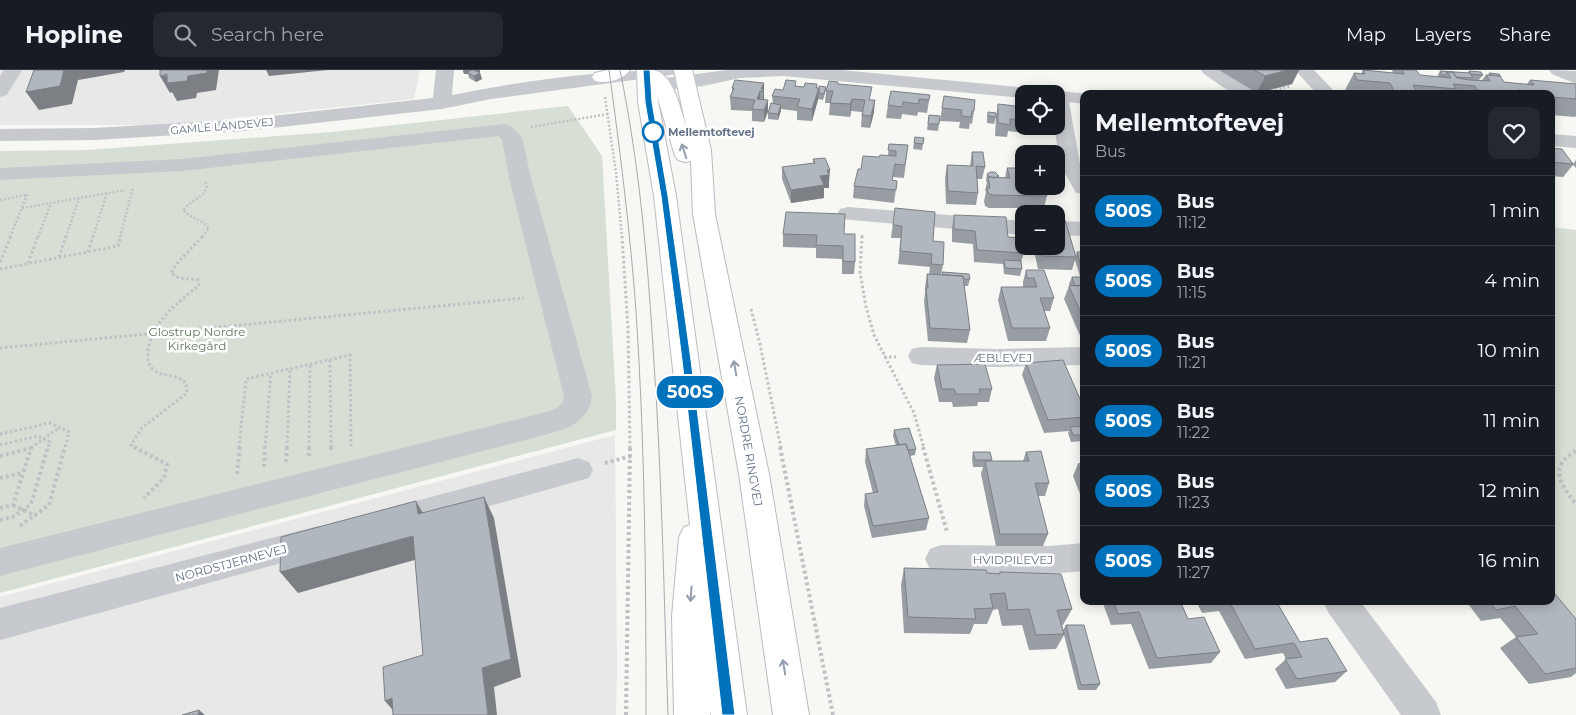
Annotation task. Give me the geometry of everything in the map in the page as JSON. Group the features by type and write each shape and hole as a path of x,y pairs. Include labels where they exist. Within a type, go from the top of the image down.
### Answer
{"main road":[{"path":"603,84 621,70"},
{"name":"NORDRE RINGVEJ","path":"684,76 701,150 704,214 754,474 792,715"},
{"path":"654,77 670,104 704,214"},
{"path":"654,77 665,196 729,715"},
{"path":"692,715 689,616 700,475"}],"street":[{"path":"0,91 13,70"},
{"path":"442,103 445,70"},
{"path":"684,76 783,70 1015,92"},
{"path":"965,70 973,88"},
{"path":"1210,70 1240,90"},
{"path":"1558,70 1576,78"},
{"path":"1309,75 1324,90"},
{"name":"GAMLE LANDEVEJ","path":"0,135 95,134 192,129 326,117 654,77 684,76"},
{"path":"1065,96 1080,98"},
{"path":"0,174 31,184 288,156 496,129 509,133 512,137 520,178 578,396 578,403 564,418 0,562"},
{"path":"1062,135 1070,164 1080,181"},
{"path":"1555,140 1576,142"},
{"path":"856,215 1015,227"},
{"path":"1065,228 1080,228"},
{"name":"ÆBLEVEJ","path":"921,356 1006,358 1080,356"},
{"name":"NORDSTJERNEVEJ","path":"0,624 578,470"},
{"name":"HVIDPILEVEJ","path":"948,559 1050,560 1080,557"},
{"path":"1343,605 1423,715"}],"path":[{"path":"1273,90 1309,75"},
{"path":"603,84 618,207 624,280 631,446 626,715"},
{"path":"509,133 608,114"},
{"path":"127,530 131,513 164,478 167,464 156,456 140,451 131,445 136,432 149,420 176,405 186,393 186,383 177,376 160,373 151,368 147,355 152,334 159,320 173,306 200,285 198,280 179,278 171,273 176,263 203,239 209,228 204,220 185,213 183,209 203,194 207,188 206,182 185,174 185,166"},
{"path":"0,200 31,184"},
{"path":"0,262 31,184"},
{"path":"0,268 118,246 134,188 22,208"},
{"path":"88,252 107,193"},
{"path":"59,257 79,198"},
{"path":"28,263 51,203"},
{"path":"856,215 860,272 866,307 874,335 914,413 948,559"},
{"path":"0,348 552,295"},
{"path":"751,306 833,715"},
{"path":"246,472 236,474 246,379 350,355 351,446"},
{"path":"330,360 331,451"},
{"path":"309,456 310,364"},
{"path":"286,462 290,369"},
{"path":"264,467 270,373"},
{"path":"0,434 50,423 69,432 49,505 24,526 16,528"},
{"path":"0,456 31,448 60,427"},
{"path":"0,445 38,436 50,442 31,504 15,516 0,520"},
{"path":"344,448 358,444"},
{"path":"14,505 31,448"},
{"path":"324,453 337,449"},
{"path":"1576,451 1564,458 1558,469 1562,485 1576,504"},
{"path":"301,458 316,454"},
{"path":"279,464 294,460"},
{"path":"255,469 271,465"},
{"path":"0,478 23,472"},
{"path":"0,508 14,505 36,516"}],"shaded area":[{"path":"0,70 420,70 414,99 172,125 0,125"},
{"path":"615,435 616,715 0,715 0,597"}],"green space":[{"name":"Glostrup Nordre Kirkegård","path":"568,106 602,156 616,400 616,430 0,593 0,151 87,150 332,132"},
{"path":"1555,227 1576,230 1576,629 1555,605"}],"building":[{"path":"34,70 64,70 60,86 26,92"},
{"path":"160,70 207,70 207,73 188,76 187,81 167,83 167,74 160,76"},
{"path":"472,70 480,73 474,76 467,72"},
{"path":"1254,70 1288,70 1265,76"},
{"path":"1363,70 1404,74 1402,70 1416,70 1420,75 1451,78 1447,72 1453,72 1457,78 1469,80 1490,81 1486,75 1500,76 1504,82 1513,83 1534,85 1530,80 1576,84 1576,99 1555,97 1555,90 1477,90 1475,86 1453,84 1456,89 1413,85 1416,90 1394,90 1390,83 1357,80 1354,73 1365,74"},
{"path":"1440,71 1470,73 1473,78 1456,77 1453,72 1447,72 1443,76"},
{"path":"1469,71 1481,72 1483,75 1471,74"},
{"path":"1489,73 1499,74 1501,77 1491,75"},
{"path":"735,80 764,83 761,89 764,89 760,91 757,99 768,100 764,110 752,109 755,100 730,97"},
{"path":"786,80 796,81 795,86 804,87 805,83 817,84 816,88 819,88 812,109 797,107 800,99 772,96 775,89 783,90"},
{"path":"829,81 838,82 838,84 872,87 869,100 875,100 871,116 862,115 865,100 852,99 850,104 830,103 833,91 826,91"},
{"path":"819,86 826,87 824,94 819,93"},
{"path":"891,91 930,95 929,100 919,99 919,104 903,102 902,107 888,105"},
{"path":"944,96 975,100 974,111 972,111 971,117 961,116 962,110 942,108"},
{"path":"771,103 781,105 778,114 768,113"},
{"path":"998,104 1015,106 1015,119 1010,119 1010,125 998,123"},
{"path":"988,112 996,113 996,117 988,116"},
{"path":"929,115 940,116 939,124 928,124"},
{"path":"915,137 924,138 923,144 914,143"},
{"path":"889,144 908,145 905,165 895,164 892,180 897,181 896,190 854,186 858,169 861,169 863,156 896,156 896,151 888,150"},
{"path":"1555,148 1562,149 1573,164 1555,162"},
{"path":"972,152 983,152 985,167 976,166 978,193 948,191 947,165 973,166"},
{"path":"825,158 830,170 827,170 829,175 820,176 824,185 791,190 782,167 815,163 813,159"},
{"path":"1007,168 1015,168 1015,195 1047,196 992,195 988,193 987,188 990,188 988,177 1010,178"},
{"path":"995,172 999,176 995,178 990,177 987,174"},
{"path":"895,208 935,212 933,241 944,242 943,265 931,264 932,254 900,251 902,226 893,225"},
{"path":"786,212 845,214 844,234 855,234 855,262 843,261 843,246 816,245 817,235 783,234"},
{"path":"954,215 1006,217 1008,237 1015,238 1015,252 977,250 975,231 954,229"},
{"path":"1065,220 1076,257 1042,256 1065,255"},
{"path":"1004,260 1021,261 1022,269 1005,268"},
{"path":"1026,270 1044,270 1054,298 1040,298 1050,328 1012,328 1001,287 1037,287 1034,278 1027,278"},
{"path":"942,272 969,274 970,279 964,279 963,276 943,275"},
{"path":"927,274 963,276 970,330 930,328 926,288 928,288"},
{"path":"1072,277 1080,277 1080,285 1075,286"},
{"path":"1080,285 1080,311 1069,286"},
{"path":"1063,360 1080,399 1080,417 1048,420 1026,363"},
{"path":"985,364 992,389 979,389 980,394 956,394 954,389 942,389 937,365"},
{"path":"1080,426 1080,435 1073,435 1070,427"},
{"path":"909,428 916,449 908,450 906,444 899,445 894,430"},
{"path":"906,444 929,518 873,526 865,494 878,492 866,449"},
{"path":"1041,451 1049,483 1035,483 1048,534 1000,534 985,461 1029,461 1026,452"},
{"path":"973,452 990,452 992,460 975,460"},
{"path":"484,497 511,659 482,668 488,715 393,715 392,698 385,701 383,667 423,655 413,536 280,572 281,537 416,501 418,514"},
{"path":"904,568 986,570 987,573 1000,574 1000,572 1061,574 1072,609 1057,610 1064,634 1036,635 1029,609 1008,610 1005,593 990,594 993,608 974,609 976,619 908,617"},
{"path":"1555,594 1576,619 1576,668 1545,674 1516,637 1538,634 1515,606 1496,610 1492,605 1555,605"},
{"path":"1115,605 1182,605 1188,619 1204,617 1220,652 1157,658 1139,612 1118,614"},
{"path":"1231,605 1278,605 1300,642 1327,638 1347,671 1297,679 1285,659 1302,657 1294,643 1255,649"},
{"path":"1066,625 1084,625 1100,684 1081,685"},
{"path":"199,710 198,715 182,715"}],"tram line":[{"path":"609,70 628,220 639,361 646,614 646,715"},
{"path":"620,70 638,179 649,289 659,451 668,715"}],"bus line":[{"name":"500S","path":"646,70 648,102 665,196 729,715"}],"place":[{"name":"Mellemtoftevej","path":"653,132"}]}
